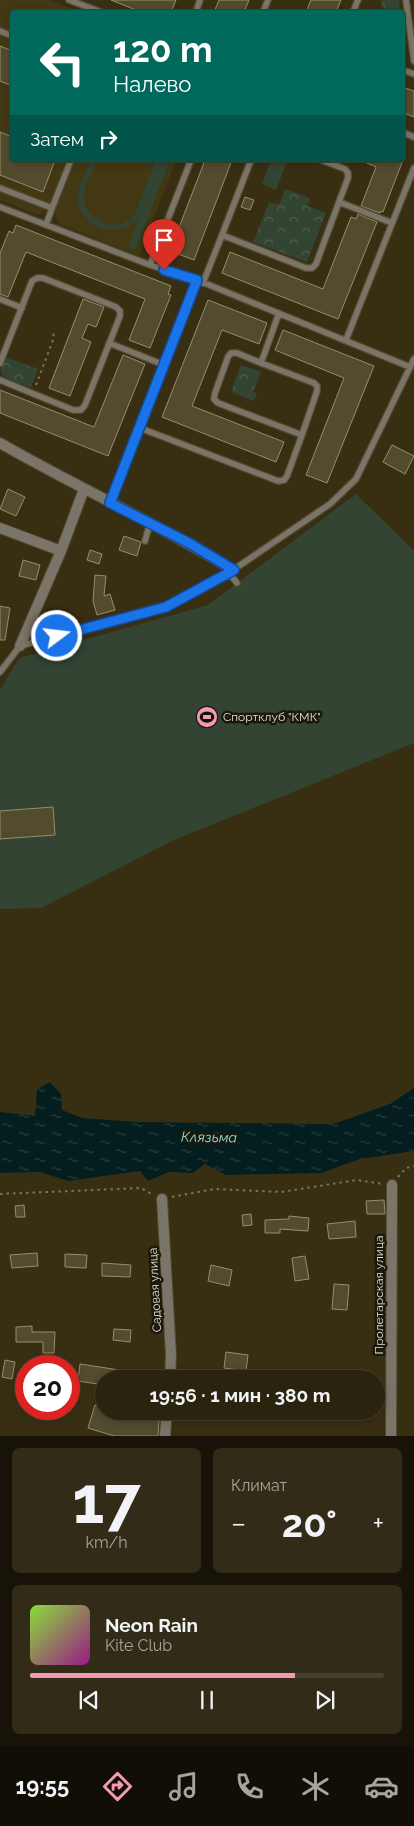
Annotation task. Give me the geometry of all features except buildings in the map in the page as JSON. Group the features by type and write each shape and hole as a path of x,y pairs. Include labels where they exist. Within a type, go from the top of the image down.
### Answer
{"street":[{"path":"0,443 84,490 189,543 231,572"},
{"path":"20,646 61,551 84,490"},
{"path":"0,528 61,551"},
{"name":"Пролетарская улица","path":"391,1436 392,1185"},
{"name":"Садовая улица","path":"162,1199 170,1370"},
{"path":"165,1436 166,1420"}],"lane":[{"path":"69,0 96,10"},
{"path":"406,0 414,62"},
{"path":"46,225 69,162"},
{"path":"150,265 191,162"},
{"path":"110,503 164,365 222,235 250,162"},
{"path":"222,235 306,268 312,268 316,264 348,178 348,173 345,169 326,162"},
{"path":"346,340 414,168"},
{"path":"0,188 52,208"},
{"path":"339,202 392,223"},
{"path":"0,207 150,265 200,281 410,367"},
{"path":"0,363 32,281 37,278 43,278 90,296 116,307 120,311 120,316 84,405 80,410 72,410 0,380"},
{"path":"0,299 22,308"},
{"path":"261,363 279,314"},
{"path":"109,343 164,365"},
{"path":"140,428 278,481 284,480 302,435 317,386 314,383 237,353 231,353 228,357 214,399 218,403 302,435"},
{"path":"0,672 20,646 166,607 231,572 330,504 356,479 414,359"},
{"path":"145,541 150,523"},
{"path":"231,572 237,583"}],"path":[{"path":"32,394 53,340 54,330"},
{"path":"0,1194 141,1188 162,1199 214,1189 281,1192 357,1180 392,1185 406,1168 414,1166"}],"shaded area":[{"path":"0,0 49,0 76,10 10,10 10,162 175,162 139,256 59,224 56,215 44,210 38,215 0,200"}],"green space":[{"path":"381,0 399,0 400,10 383,10"},
{"path":"90,162 96,162 85,190 84,200 86,208 98,220 114,225 122,224 135,214 155,162 169,162 135,250 128,247 139,219 128,226 114,230 107,230 94,224 83,214 79,207 78,193"},
{"path":"270,162 286,164 276,190 262,184"},
{"path":"285,189 310,198 307,206 326,213 307,262 253,242 269,202 279,205"},
{"path":"6,357 38,369 31,387 14,382 1,373"},
{"path":"241,365 261,372 253,392 257,393 254,401 231,392"},
{"name":"Спортклуб \"КМК\"","path":"356,494 414,551 414,743 174,840 41,908 0,909 0,690 19,658 208,605"}],"water":[{"name":"Клязьма","path":"50,1082 61,1094 62,1110 82,1118 137,1122 333,1124 390,1104 414,1088 414,1151 360,1159 321,1173 226,1175 205,1164 193,1173 169,1172 148,1181 140,1171 68,1181 40,1172 0,1173 0,1112 35,1116 37,1089"}],"place":[{"name":"Спортклуб \"КМК\"","path":"207,717"}],"route":[{"path":"57,636 166,607 234,570 189,543 110,503 197,280 164,270"}]}
